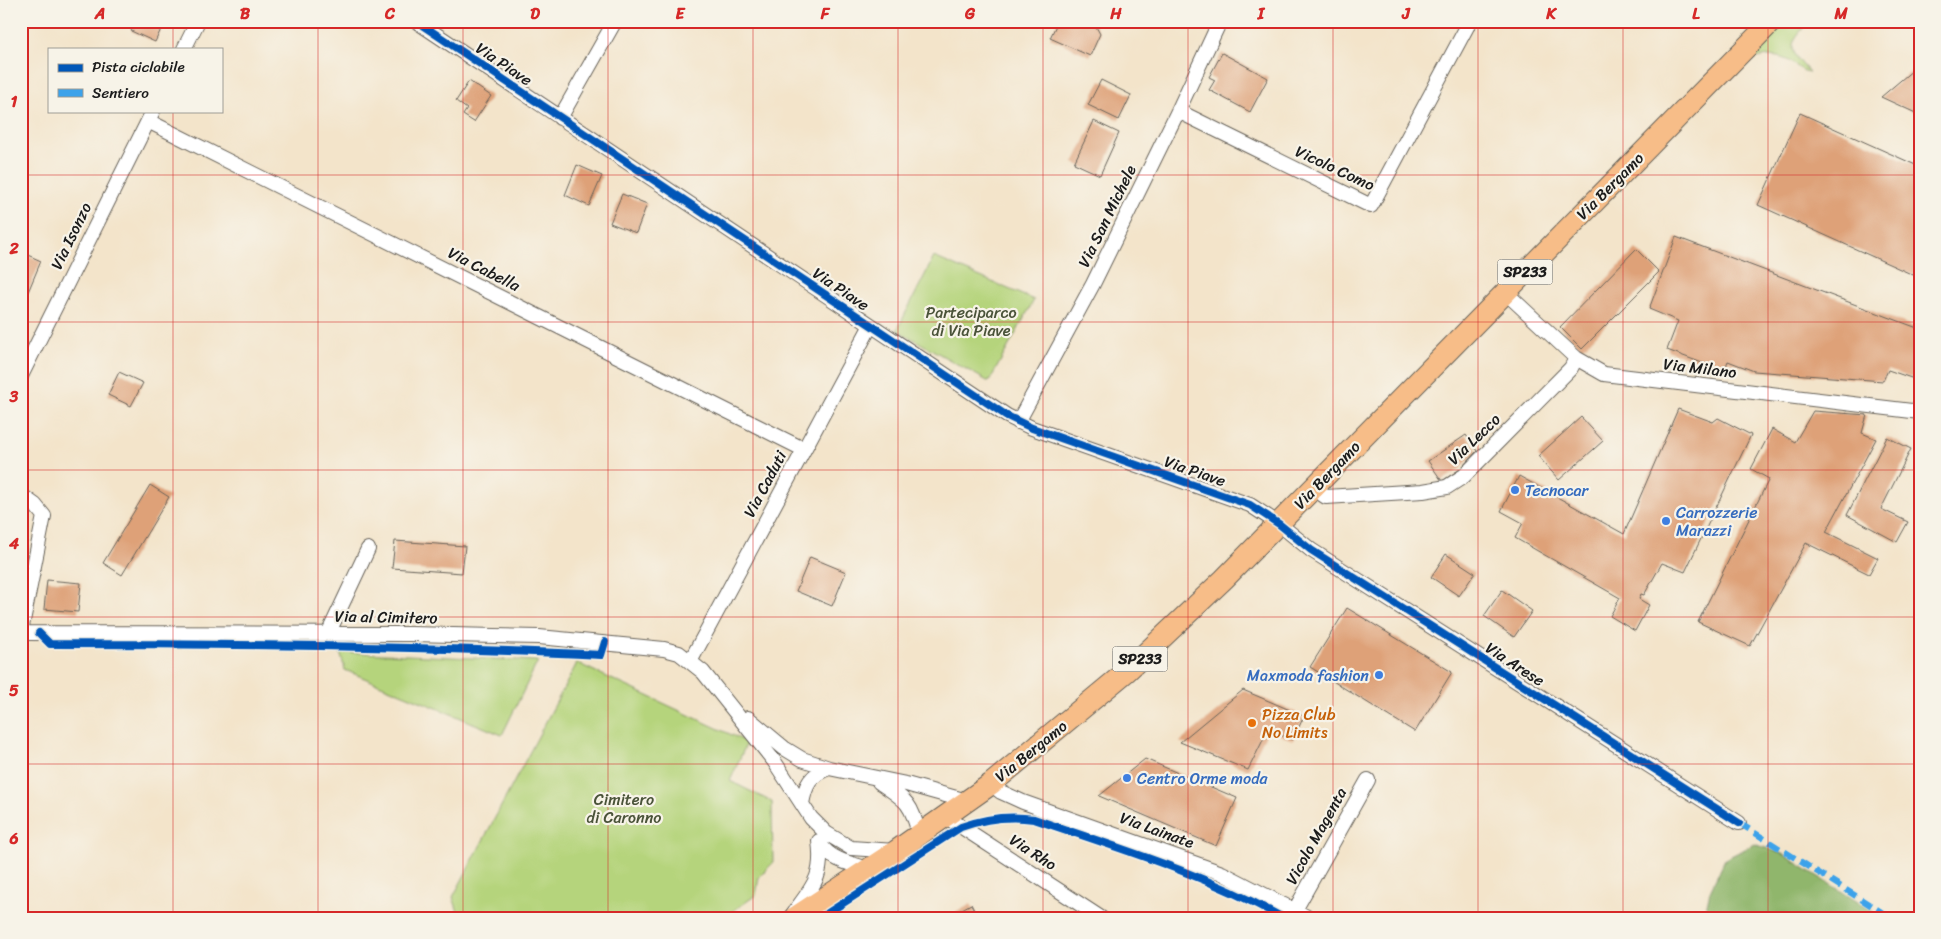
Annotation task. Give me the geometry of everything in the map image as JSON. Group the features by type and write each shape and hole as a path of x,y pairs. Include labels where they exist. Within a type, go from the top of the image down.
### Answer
{"main road":[{"name":"Via Bergamo","path":"792,918 896,851 991,784 1062,727 1127,671 1224,580 1772,21"}],"street":[{"path":"184,48 198,21"},
{"name":"Via Piave","path":"416,21 1018,422 1250,505 1279,524"},
{"path":"560,118 615,21"},
{"name":"Via San Michele","path":"1018,422 1093,284 1220,21"},
{"name":"Vicolo Como","path":"1178,111 1372,206 1470,21"},
{"name":"Via Isonzo","path":"21,376 151,116"},
{"name":"Via Cabella","path":"151,116 803,449"},
{"name":"Via Milano","path":"1505,292 1576,358 1604,374 1920,412"},
{"name":"Via Caduti","path":"691,660 871,325"},
{"name":"Via Lecco","path":"1314,489 1326,497 1423,492 1447,487 1464,476 1477,463 1571,368 1576,358"},
{"path":"21,495 35,505 44,516 21,632"},
{"name":"Via Arese","path":"1279,524 1311,550 1739,824"},
{"path":"328,634 368,549"},
{"name":"Via al Cimitero","path":"21,632 539,637 596,641 664,649 679,653 691,660 729,702"},
{"path":"729,702 784,748 802,758 829,768 906,784 967,801"},
{"path":"729,702 774,761 811,818 826,834 851,848 896,851"},
{"path":"802,804 805,786 817,772 829,768"},
{"path":"874,778 909,805 914,812 919,835"},
{"name":"Vicolo Magenta","path":"1295,910 1368,780"},
{"name":"Via Lainate","path":"991,784 1001,792 1023,802 1222,873 1309,918"},
{"name":"Via Rho","path":"945,816 1101,918"},
{"path":"811,818 825,852 848,863 869,869"},
{"path":"792,918 813,886 822,863 819,841"}],"green space":[{"path":"1785,21 1810,21 1797,35 1793,46 1797,58 1809,72 1781,58 1764,57 1746,61"},
{"name":"Parteciparco di Via Piave","path":"934,257 1034,300 989,382 897,330"},
{"path":"340,652 538,661 502,735 345,670"},
{"name":"Cimitero di Caronno","path":"577,663 747,742 730,781 772,802 773,863 759,877 756,895 723,918 460,918 453,897"},
{"path":"1755,844 1783,854 1883,918 1704,918 1710,891 1725,859"}],"building":[{"path":"136,21 165,21 155,42 131,31"},
{"path":"1058,21 1093,21 1100,34 1090,56 1050,38"},
{"path":"1222,53 1268,78 1250,112 1209,90 1215,80 1209,77"},
{"path":"1920,64 1920,115 1881,97"},
{"path":"1101,80 1131,95 1119,120 1088,105"},
{"path":"469,81 491,96 474,122 463,115 467,109 456,101"},
{"path":"1800,113 1920,167 1920,278 1758,205"},
{"path":"1094,121 1119,133 1100,175 1074,163"},
{"path":"577,165 602,176 589,206 565,195"},
{"path":"622,194 647,204 636,233 610,223"},
{"path":"1676,237 1920,329 1920,381 1888,370 1883,381 1754,371 1728,361 1724,371 1667,350 1678,321 1649,309"},
{"path":"1636,249 1659,272 1582,349 1560,327"},
{"path":"21,252 41,261 28,292 21,288"},
{"path":"119,372 143,383 131,406 108,395"},
{"path":"1678,409 1713,422 1718,418 1751,435 1685,572 1662,563 1644,595 1641,594 1639,599 1649,605 1635,631 1610,616 1620,598 1515,538 1523,523 1501,511 1519,476 1624,534"},
{"path":"1813,411 1867,415 1862,433 1876,439 1826,532 1878,558 1869,574 1806,543 1750,646 1698,622 1769,479 1751,469 1772,429 1795,442"},
{"path":"1581,417 1603,441 1559,480 1538,456"},
{"path":"1466,435 1477,451 1460,469 1442,481 1428,461"},
{"path":"1887,437 1911,449 1881,509 1908,522 1897,542 1847,515"},
{"path":"150,485 169,497 122,575 103,563"},
{"path":"395,541 465,546 462,573 392,568"},
{"path":"1446,554 1475,573 1459,596 1431,577"},
{"path":"810,557 846,572 832,606 796,591"},
{"path":"47,580 81,583 78,612 44,609"},
{"path":"1502,590 1532,611 1514,637 1484,616"},
{"path":"1347,608 1452,672 1415,732 1310,667"},
{"name":"Pizza Club No Limits","path":"1243,690 1304,716 1293,740 1268,730 1248,770 1180,742"},
{"path":"1145,759 1237,798 1216,846 1099,796"},
{"path":"971,904 978,918 946,918"}],"marked path":[{"path":"1739,823 1891,918"}],"cycle path":[{"path":"416,21 1007,416 1032,428 1250,505 1279,524 1311,550 1739,823"},
{"path":"39,633 50,644 326,646 601,655 605,642"},
{"path":"820,918 961,827 979,821 1006,817 1034,819 1130,851 1223,888 1283,918"}],"place":[{"name":"Tecnocar","path":"1515,490"},
{"name":"Carrozzerie Marazzi","path":"1666,521"},
{"name":"Maxmoda fashion","path":"1379,675"},
{"name":"Pizza Club No Limits","path":"1252,723"},
{"name":"Centro Orme moda","path":"1127,778"}]}
